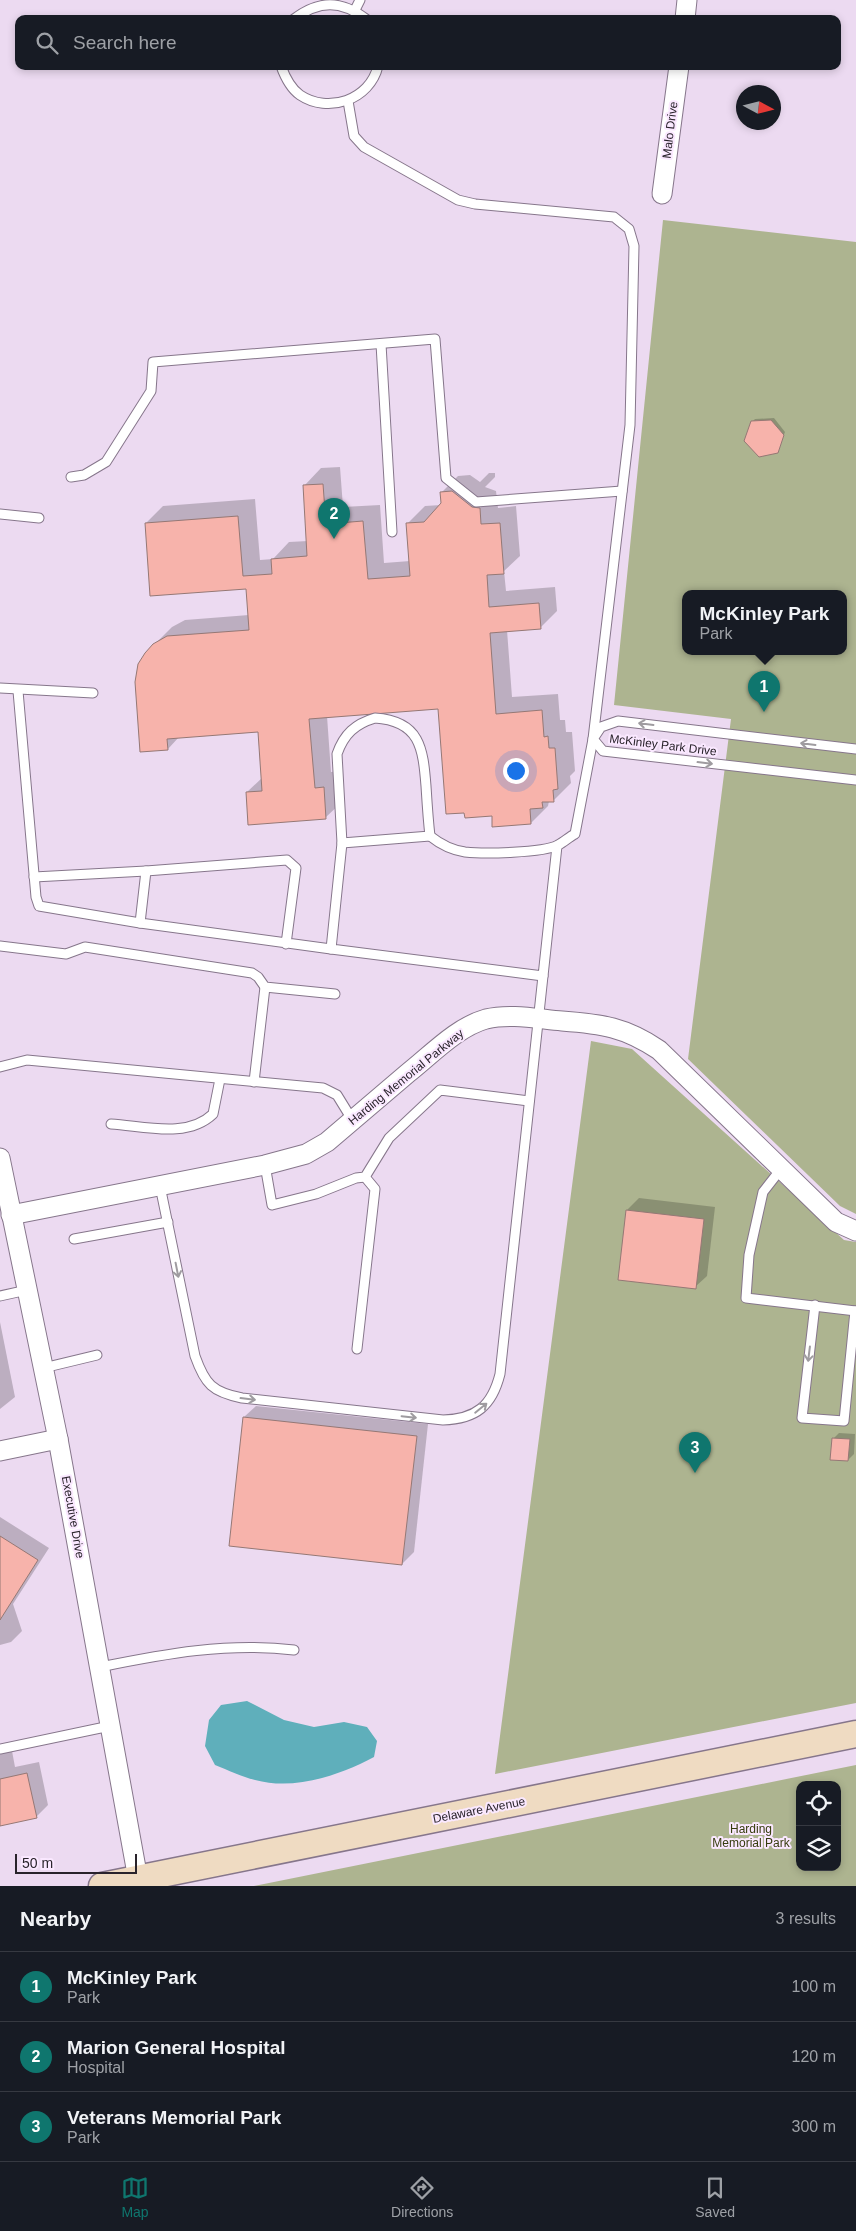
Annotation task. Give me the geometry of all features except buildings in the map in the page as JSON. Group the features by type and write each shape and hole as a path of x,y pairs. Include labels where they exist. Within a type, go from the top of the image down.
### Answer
{"main road":[{"name":"Delaware Avenue","path":"102,1886 139,1882 856,1734"}],"street":[{"path":"685,15 687,0"},
{"name":"Malo Drive","path":"662,194 678,70"},
{"name":"Harding Memorial Parkway","path":"11,1215 265,1165 306,1154 327,1142 440,1046 467,1028 486,1019 503,1017 607,1025 630,1032 644,1039 659,1050 836,1222 856,1231"},
{"name":"Executive Drive","path":"0,1158 58,1439 139,1882"},
{"path":"0,1451 58,1439"}],"lane":[{"path":"355,10 360,0"},
{"path":"299,15 306,9 322,4 339,4 355,10 361,15"},
{"path":"283,70 288,82 300,94 315,102 332,104 348,101 360,94 370,84 376,70"},
{"path":"342,843 430,836 444,846 465,852 530,851 557,846 575,834 592,739 630,425 634,246 629,229 614,218 475,204 458,200 364,146 354,136 348,101"},
{"path":"71,477 84,475 106,462 150,391 153,362 434,339 446,478 476,502 622,492"},
{"path":"381,344 392,532"},
{"path":"0,514 39,518"},
{"path":"0,688 18,691 93,693"},
{"path":"18,691 34,877 39,906 286,944 544,976"},
{"path":"331,950 342,843 336,754 342,740 350,730 362,722 375,718 390,719 402,724 413,733 420,745 424,759 430,836"},
{"name":"McKinley Park Drive","path":"856,749 618,721 601,727 592,739 602,751 856,780"},
{"path":"160,1186 194,1356 201,1374 210,1386 224,1394 433,1419 459,1420 475,1414 487,1403 496,1390 500,1374 557,846"},
{"path":"34,877 146,871 287,860 296,868 286,944"},
{"path":"140,923 146,871"},
{"path":"0,946 66,954 85,947 252,973 258,977 265,987 254,1082"},
{"path":"265,987 335,994"},
{"path":"0,1067 27,1060 322,1088 336,1094 353,1120"},
{"path":"111,1124 182,1129 196,1127 213,1114 220,1078"},
{"path":"365,1177 389,1138 440,1090 529,1101"},
{"path":"265,1165 272,1205 316,1194 356,1178 365,1177"},
{"path":"781,1168 763,1192 749,1255 746,1298 815,1305 856,1311 844,1421 802,1418 815,1305"},
{"path":"357,1349 375,1189 365,1177"},
{"path":"74,1240 168,1222"},
{"path":"0,1296 27,1290"},
{"path":"43,1368 97,1355"},
{"path":"100,1667 185,1650 270,1647 294,1650"},
{"path":"0,1749 110,1726"}],"green space":[{"path":"663,220 856,242 856,1214 840,1206 688,1059 731,719 614,705"},
{"path":"591,1041 632,1049 844,1240 856,1242 856,1703 495,1774"},
{"name":"Harding Memorial Park","path":"856,1765 856,1886 254,1886"}],"water":[{"path":"247,1701 284,1720 314,1727 344,1722 367,1727 377,1741 374,1757 332,1775 286,1784 255,1780 215,1765 205,1746 209,1720 221,1705"}],"place":[{"name":"Marion General Hospital","path":"334,539"},
{"name":"McKinley Park","path":"764,712"},
{"name":"Veterans Memorial Park","path":"695,1473"}]}
